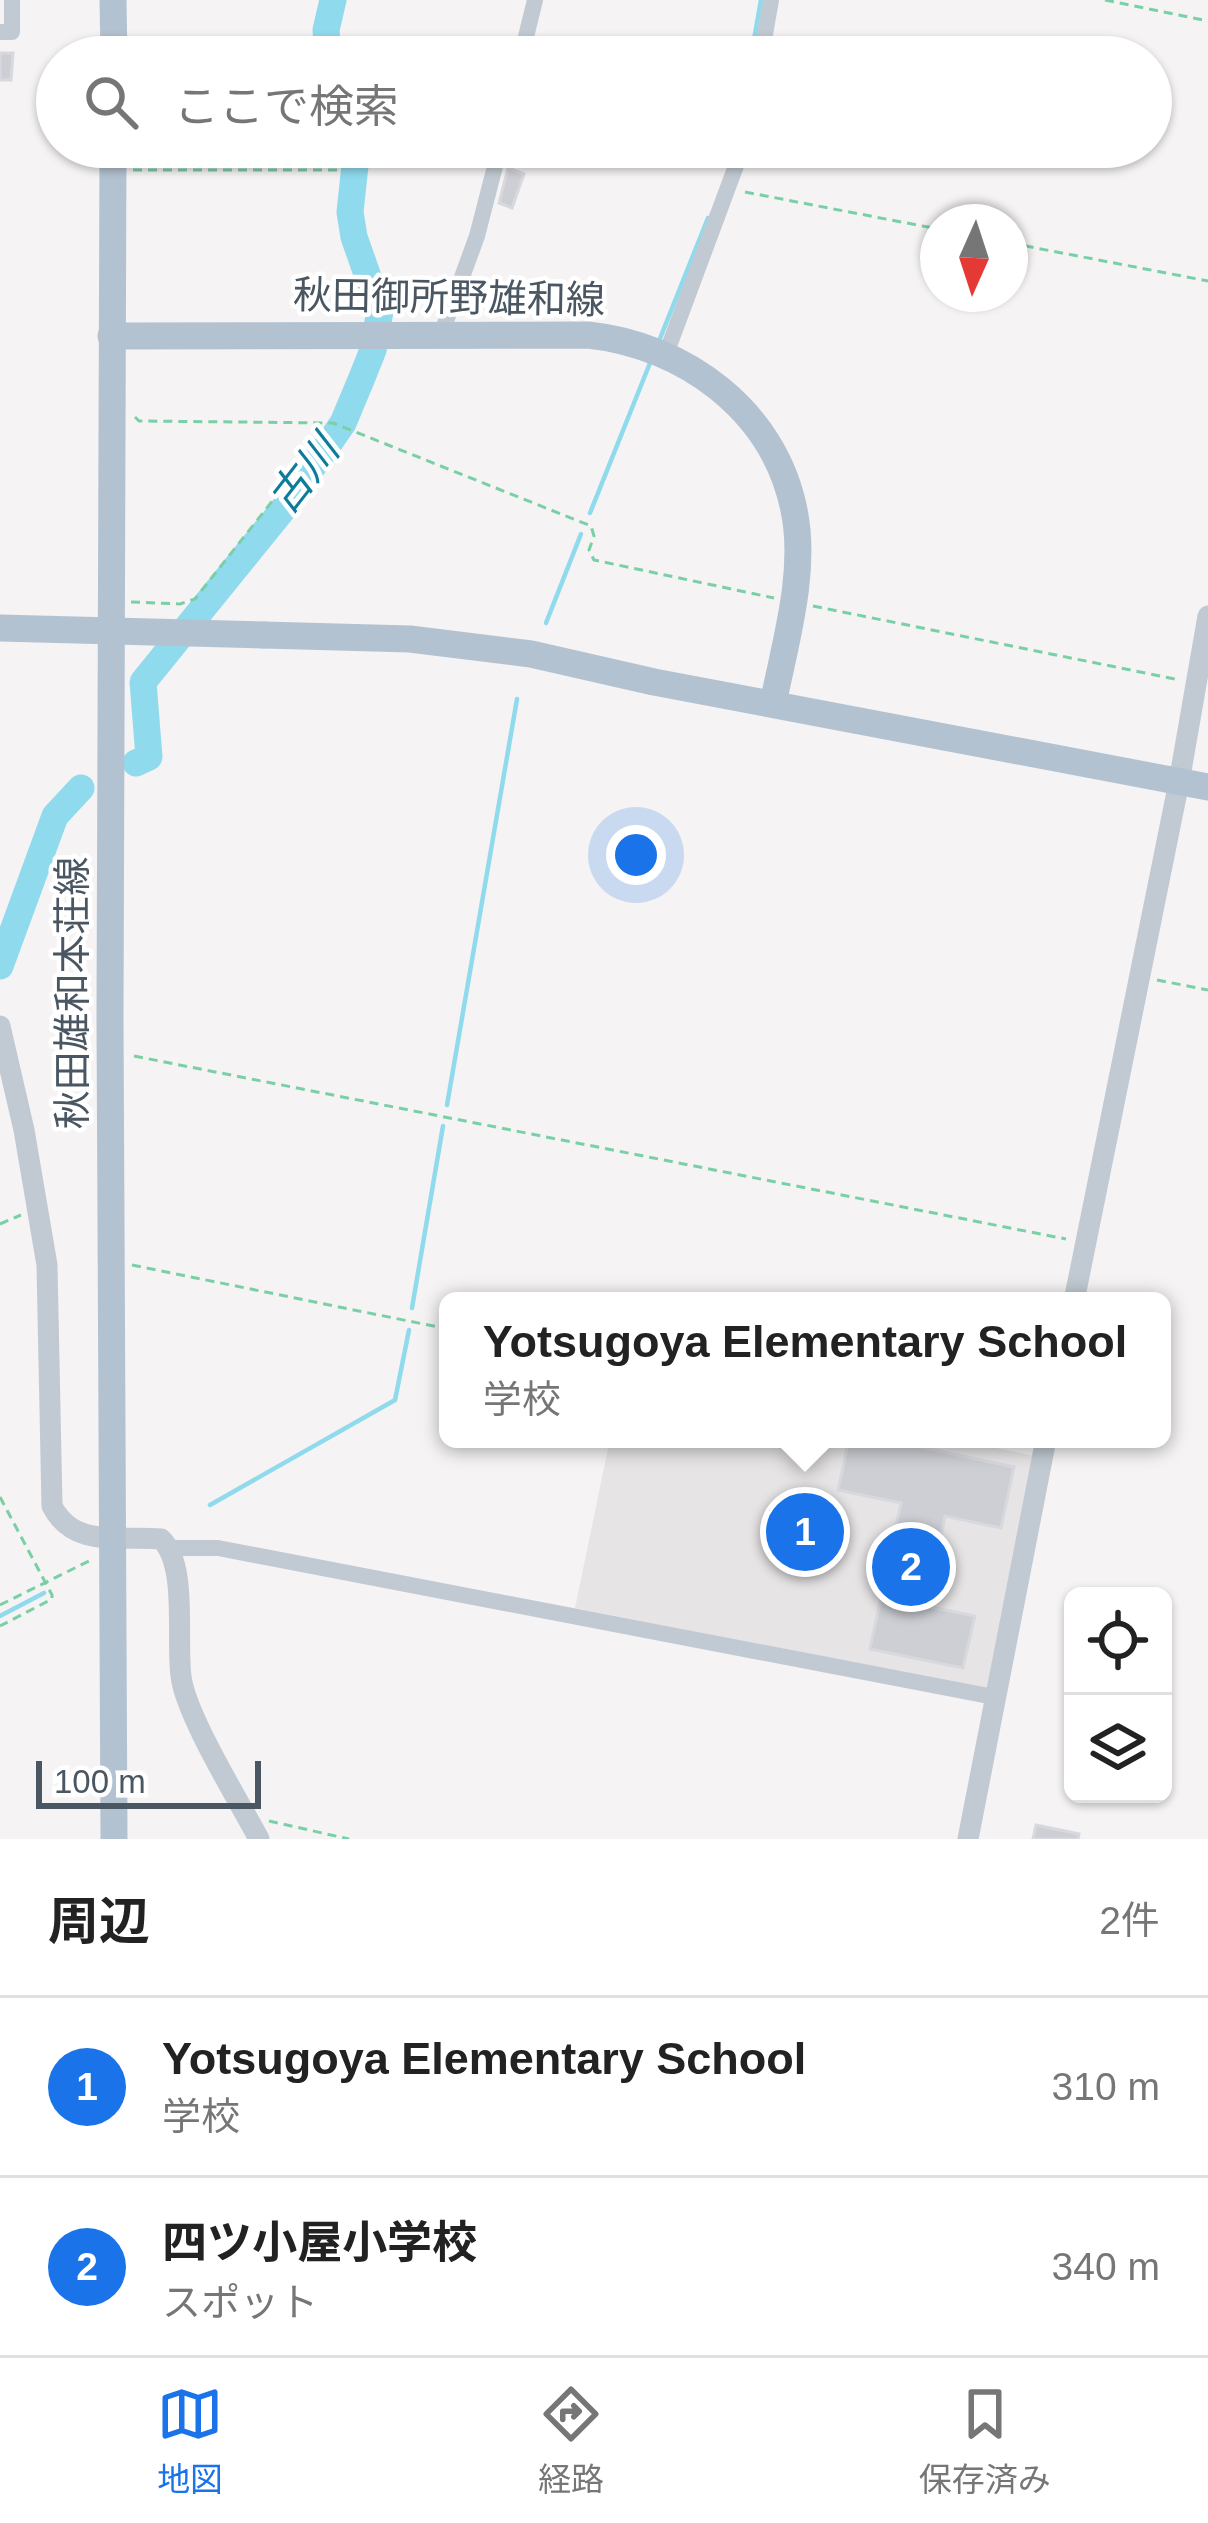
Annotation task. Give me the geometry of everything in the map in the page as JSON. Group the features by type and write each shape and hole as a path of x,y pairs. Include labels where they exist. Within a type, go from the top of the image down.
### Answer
{"main road":[{"path":"113,0 114,36"},
{"name":"秋田雄和本荘線","path":"114,1839 111,335 120,168"},
{"name":"秋田御所野雄和線","path":"111,335 588,334 660,351 698,371 758,428 794,509 792,602 772,704"},
{"path":"0,628 410,639 531,654 1208,787"}],"street":[{"path":"0,32 12,32 12,0"},
{"path":"526,36 535,0"},
{"path":"765,36 771,0"},
{"path":"442,332 477,236 495,168"},
{"path":"660,351 736,168"},
{"path":"1076,1292 1208,616"},
{"path":"0,1028 28,1149 47,1265 52,1506 61,1523 76,1535 114,1545 160,1539 171,1548 218,1548 994,1697"},
{"path":"968,1839 1044,1448"},
{"path":"171,1548 181,1683 259,1839"}],"path":[{"path":"1106,0 1208,21"},
{"path":"304,168 341,170"},
{"path":"730,189 920,226"},
{"path":"1028,246 1208,281"},
{"path":"132,414 139,421 331,423 591,526 594,536 589,550 594,560 1195,682"},
{"path":"111,601 181,604 195,599 331,423"},
{"path":"1139,977 1208,990"},
{"path":"110,1051 1086,1243"},
{"path":"112,1261 439,1327"},
{"path":"0,1497 52,1599 0,1626"},
{"path":"0,1605 114,1545"},
{"path":"247,1817 349,1839"}],"shaded area":[{"path":"608,1448 996,1448 1035,1456 989,1689 575,1608"}],"building":[{"path":"0,53 13,53 11,80 0,80"},
{"path":"508,168 524,174 512,208 499,203"},
{"path":"847,1448 925,1448 1014,1467 1001,1528 945,1516 926,1606 975,1616 963,1668 870,1649 901,1503 838,1490"},
{"path":"1036,1825 1079,1834 1078,1839 1033,1839"}],"waterway":[{"name":"古川","path":"326,36 333,0"},
{"path":"755,36 761,0"},
{"name":"古川","path":"136,763 149,757 143,682 284,508 343,423 373,350 380,311 354,237 350,212 355,168"},
{"path":"659,341 708,218"},
{"path":"590,513 650,363"},
{"path":"546,623 581,534"},
{"path":"447,1105 517,699"},
{"name":"古川","path":"0,966 55,816 81,788"},
{"path":"412,1308 443,1126"},
{"path":"210,1505 395,1400 409,1330"},
{"path":"0,1616 44,1593"}],"place":[{"name":"Yotsugoya Elementary School","path":"805,1532"},
{"name":"四ツ小屋小学校","path":"911,1567"}]}
